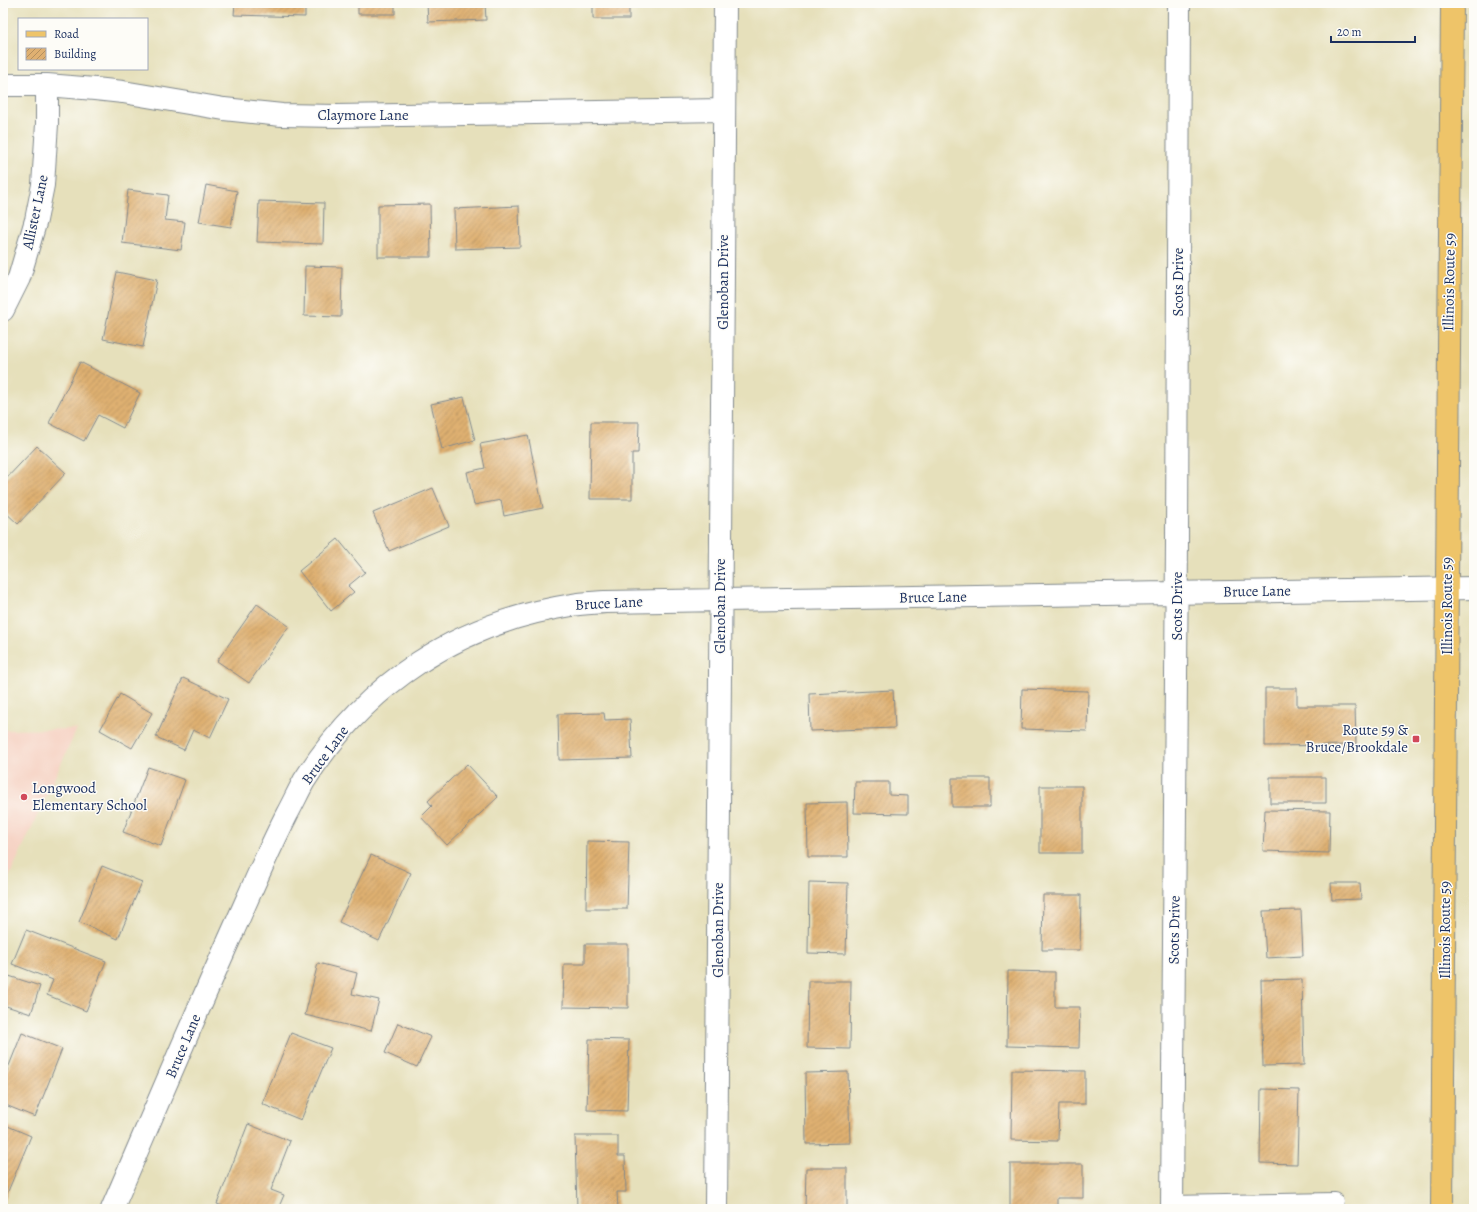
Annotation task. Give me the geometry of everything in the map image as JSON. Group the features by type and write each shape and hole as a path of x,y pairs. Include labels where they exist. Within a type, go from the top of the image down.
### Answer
{"main road":[{"name":"Illinois Route 59","path":"1442,1209 1452,3"}],"street":[{"name":"Glenoban Drive","path":"716,1209 725,3"},
{"name":"Scots Drive","path":"1172,1206 1177,593 1179,3"},
{"name":"Claymore Lane","path":"3,85 46,86 123,92 224,109 282,115 336,116 724,110"},
{"name":"Allister Lane","path":"3,310 19,278 36,220 43,185 46,86"},
{"name":"Bruce Lane","path":"112,1209 276,836 304,782 339,732 378,693 424,658 477,631 516,617 572,604 605,602 1474,588"}],"lane":[{"path":"1172,1206 1335,1202"}],"shaded area":[{"name":"Longwood Elementary School","path":"77,729 15,864 3,891 3,730"}],"building":[{"path":"235,3 305,3 305,17 234,15"},
{"path":"358,3 395,3 395,14 358,14"},
{"path":"427,3 485,3 486,20 428,22"},
{"path":"593,3 629,3 629,19 593,19"},
{"path":"206,185 237,191 231,227 199,222"},
{"path":"128,190 168,195 165,220 185,222 181,250 122,243"},
{"path":"259,201 324,203 323,244 257,242"},
{"path":"430,204 431,257 378,257 378,205"},
{"path":"519,206 520,247 455,249 454,209"},
{"path":"305,266 342,267 341,317 304,316"},
{"path":"117,272 157,280 143,347 103,339"},
{"path":"80,362 140,393 123,428 98,415 84,441 49,423"},
{"path":"464,397 475,440 442,449 431,404"},
{"path":"591,422 639,422 638,453 632,453 632,499 590,499"},
{"path":"528,435 543,508 504,516 501,500 474,505 467,472 485,468 480,444"},
{"path":"37,446 66,473 18,524 3,510 3,482"},
{"path":"433,488 449,526 389,551 373,513"},
{"path":"338,539 365,572 348,586 354,592 331,611 299,571"},
{"path":"257,604 289,626 249,683 217,661"},
{"path":"183,678 228,699 210,738 193,730 184,750 156,737"},
{"path":"1265,688 1297,688 1297,706 1355,706 1356,745 1265,746"},
{"path":"1022,689 1088,691 1087,731 1021,729"},
{"path":"893,690 895,728 810,731 809,694"},
{"path":"120,694 152,713 132,748 100,730"},
{"path":"604,713 605,720 630,719 632,758 559,760 558,714"},
{"path":"467,764 498,797 447,845 421,817 432,806 428,801"},
{"path":"148,767 185,780 161,846 123,832"},
{"path":"1270,777 1326,777 1326,803 1270,803"},
{"path":"952,778 990,778 990,807 952,807"},
{"path":"855,782 889,782 889,795 908,796 908,814 854,813"},
{"path":"1040,786 1082,786 1082,853 1040,853"},
{"path":"847,802 848,857 808,857 807,803"},
{"path":"1265,810 1330,811 1329,853 1263,851"},
{"path":"587,841 629,842 627,909 586,909"},
{"path":"371,855 411,873 379,941 339,922"},
{"path":"102,866 142,882 118,939 79,922"},
{"path":"809,882 848,883 846,954 808,953"},
{"path":"1331,883 1360,883 1361,899 1332,900"},
{"path":"1043,895 1081,895 1080,950 1042,950"},
{"path":"1301,910 1303,956 1266,958 1263,911"},
{"path":"26,930 106,961 86,1011 47,995 53,980 12,964"},
{"path":"585,944 628,944 628,1008 563,1007 564,964 585,964"},
{"path":"318,963 357,973 352,994 379,1000 371,1031 305,1015"},
{"path":"1008,971 1055,972 1055,1007 1080,1007 1079,1048 1007,1046"},
{"path":"9,976 40,986 31,1014 3,1005 3,994"},
{"path":"1302,979 1304,1065 1263,1066 1261,980"},
{"path":"808,981 851,981 850,1049 807,1048"},
{"path":"398,1023 431,1037 417,1067 385,1053"},
{"path":"22,1033 62,1049 35,1117 3,1104 3,1081"},
{"path":"291,1033 331,1048 301,1120 262,1104"},
{"path":"589,1039 629,1040 627,1111 587,1110"},
{"path":"1012,1070 1085,1071 1085,1104 1059,1104 1058,1141 1011,1140"},
{"path":"848,1072 850,1143 806,1144 805,1073"},
{"path":"1261,1089 1299,1090 1297,1164 1260,1163"},
{"path":"3,1124 31,1136 4,1201 3,1200"},
{"path":"248,1124 290,1141 271,1190 284,1195 278,1209 230,1209 217,1204"},
{"path":"575,1136 618,1136 618,1156 625,1156 626,1192 617,1192 618,1209 577,1209"},
{"path":"1010,1164 1083,1164 1083,1198 1057,1198 1057,1209 1010,1209"},
{"path":"806,1168 847,1168 847,1209 805,1209"}],"place":[{"name":"Route 59 & Bruce/Brookdale","path":"1416,739"},
{"name":"Longwood Elementary School","path":"24,797"}]}
